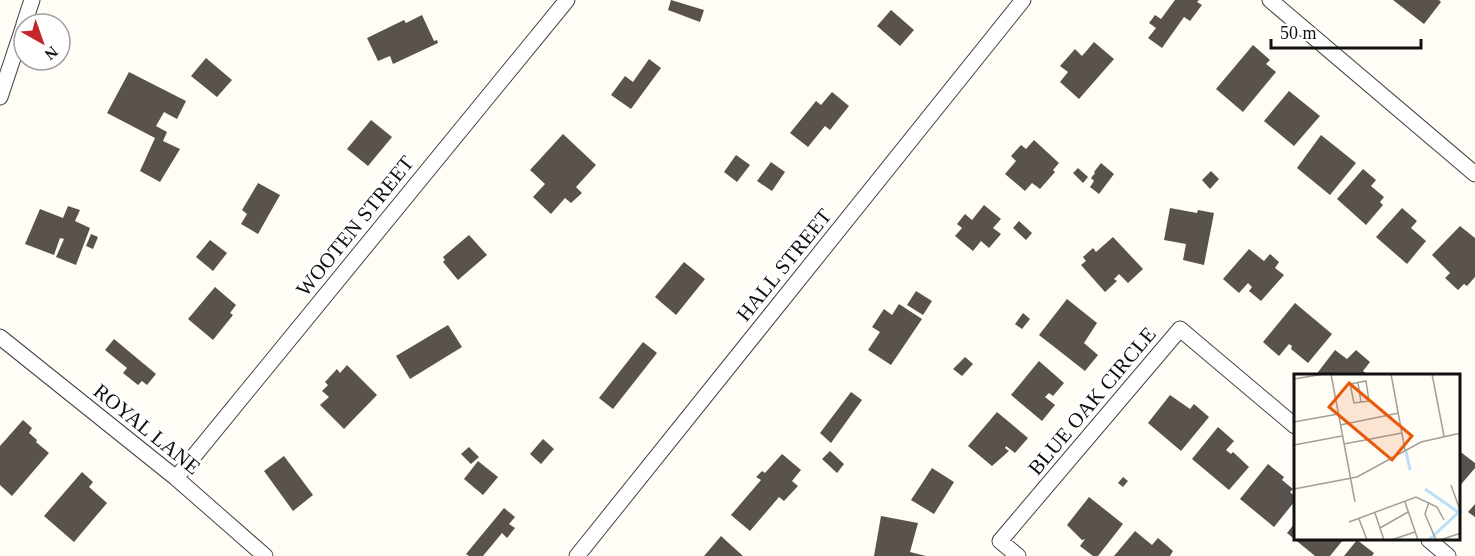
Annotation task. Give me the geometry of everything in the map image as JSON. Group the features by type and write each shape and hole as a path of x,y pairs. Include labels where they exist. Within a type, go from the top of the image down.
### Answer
{"street":[{"name":"WOOTEN STREET","path":"176,478 567,0"},
{"name":"HALL STREET","path":"577,556 1023,0"},
{"path":"1277,2 1475,174"},
{"path":"0,97 12,60"},
{"name":"BLUE OAK CIRCLE","path":"1018,556 1000,541 1180,329 1294,425"},
{"name":"ROYAL LANE","path":"0,338 176,478 265,556"},
{"path":"1430,541 1448,556"}],"building":[{"path":"671,0 704,10 700,22 668,10"},
{"path":"1175,0 1199,0 1197,2 1202,5 1190,21 1184,17 1162,48 1148,38 1156,28 1149,23 1155,15 1161,19"},
{"path":"1393,0 1439,0 1441,2 1424,24"},
{"path":"891,10 914,30 900,46 877,26"},
{"path":"422,15 434,41 437,40 438,43 393,64 390,56 378,61 367,38 404,20 406,23"},
{"path":"1094,42 1114,59 1079,99 1060,82 1068,72 1060,66 1075,49 1082,56"},
{"path":"1253,45 1270,60 1266,64 1276,72 1243,112 1216,89"},
{"path":"206,58 232,80 217,97 191,76"},
{"path":"649,59 661,68 631,109 611,95 625,76 633,82"},
{"path":"129,72 186,101 177,119 164,112 156,126 167,132 163,141 180,149 160,182 140,171 155,138 107,113"},
{"path":"1289,91 1320,116 1294,146 1264,121"},
{"path":"832,92 849,106 830,130 825,126 808,147 790,133 816,101 821,105"},
{"path":"371,120 392,137 368,166 347,149"},
{"path":"563,134 596,165 576,187 582,193 571,203 565,198 551,214 533,197 545,184 530,170"},
{"path":"1321,135 1356,163 1330,195 1297,168"},
{"path":"1034,140 1059,163 1053,170 1055,172 1040,189 1032,183 1025,191 1005,174 1016,161 1011,156 1021,145 1026,149"},
{"path":"736,155 750,165 737,182 724,172"},
{"path":"771,162 785,172 772,191 757,181"},
{"path":"1101,163 1114,174 1099,194 1090,187 1094,181 1091,178"},
{"path":"1078,168 1088,177 1083,183 1073,173"},
{"path":"1363,169 1376,180 1371,186 1384,197 1380,202 1383,205 1366,225 1337,199"},
{"path":"1211,171 1219,179 1210,189 1202,180"},
{"path":"258,183 280,195 258,234 241,224 247,214 242,210"},
{"path":"984,205 1001,219 993,228 1001,234 989,248 981,241 973,251 955,236 962,228 957,224 965,214 972,220"},
{"path":"68,206 80,210 75,221 90,228 76,265 56,257 64,239 60,238 54,255 25,244 40,209 63,218"},
{"path":"1170,208 1197,213 1198,210 1214,213 1204,265 1183,260 1186,244 1164,240"},
{"path":"1402,208 1417,221 1411,228 1426,241 1407,264 1376,237"},
{"path":"1019,221 1032,233 1026,240 1013,228"},
{"path":"1460,226 1475,238 1475,277 1467,286 1464,284 1458,290 1445,278 1450,273 1432,255"},
{"path":"91,234 98,237 93,249 86,246"},
{"path":"469,235 487,255 458,280 443,262 445,260 443,257"},
{"path":"1113,237 1143,269 1128,283 1119,274 1114,279 1117,281 1105,292 1081,265 1086,261 1083,257 1093,248 1096,252"},
{"path":"210,240 227,253 213,271 196,257"},
{"path":"1249,249 1264,261 1270,254 1279,262 1275,268 1284,275 1261,301 1249,291 1252,287 1248,283 1239,293 1223,279"},
{"path":"684,262 705,279 676,315 655,297"},
{"path":"215,287 236,305 230,313 233,315 213,340 188,319"},
{"path":"916,291 932,301 923,315 907,305"},
{"path":"1067,299 1097,323 1084,343 1098,355 1085,371 1039,335"},
{"path":"1295,303 1332,334 1308,363 1291,349 1292,346 1289,344 1279,356 1263,342"},
{"path":"899,304 922,319 891,365 868,350 880,332 872,327 884,309 892,315"},
{"path":"1023,313 1030,319 1022,329 1015,324"},
{"path":"448,325 462,347 410,379 396,356"},
{"path":"114,339 156,374 147,385 142,381 138,385 123,373 127,368 105,350"},
{"path":"643,342 657,353 613,409 599,398"},
{"path":"1335,350 1347,359 1356,350 1370,362 1363,371 1367,374 1317,374"},
{"path":"965,357 973,364 962,376 953,369"},
{"path":"1039,361 1064,383 1053,396 1049,393 1045,397 1055,405 1042,421 1011,395"},
{"path":"347,365 377,395 344,429 320,405 329,397 322,391 328,385 325,382 337,369 340,373"},
{"path":"851,392 862,400 831,443 820,433"},
{"path":"1170,395 1190,409 1194,404 1209,417 1181,451 1148,423"},
{"path":"997,412 1028,438 1015,453 1006,446 1005,448 1009,451 992,466 968,446"},
{"path":"23,420 32,428 29,433 37,440 36,442 49,453 12,496 0,485 0,446"},
{"path":"1218,427 1234,441 1226,450 1231,454 1233,452 1249,467 1229,490 1192,459"},
{"path":"543,439 554,449 541,464 530,454"},
{"path":"469,447 479,457 471,464 461,454"},
{"path":"830,451 844,464 837,473 822,459"},
{"path":"1460,452 1475,463 1475,468 1460,486"},
{"path":"782,454 801,470 792,481 798,486 784,501 779,497 750,531 731,515 761,480 756,477 762,471 765,473"},
{"path":"284,456 313,495 293,511 264,471"},
{"path":"478,461 498,477 483,495 464,479"},
{"path":"1268,464 1284,477 1282,480 1293,489 1290,492 1294,496 1294,502 1274,527 1240,499"},
{"path":"932,468 954,482 934,514 911,500"},
{"path":"82,472 93,482 89,487 107,503 74,542 44,516"},
{"path":"1123,477 1128,481 1123,487 1118,483"},
{"path":"1089,497 1123,524 1098,556 1093,556 1080,546 1085,539 1082,540 1067,525"},
{"path":"1475,504 1475,517 1468,512"},
{"path":"504,508 515,517 509,524 515,528 507,538 502,533 483,556 466,554"},
{"path":"881,516 918,523 910,552 926,556 874,556"},
{"path":"1294,524 1294,539 1287,533"},
{"path":"1135,531 1152,545 1158,538 1173,551 1170,556 1114,556"},
{"path":"721,536 743,556 704,556"},
{"path":"1297,541 1342,541 1330,556 1315,556"},
{"path":"1356,541 1374,553 1372,556 1344,556"}]}
